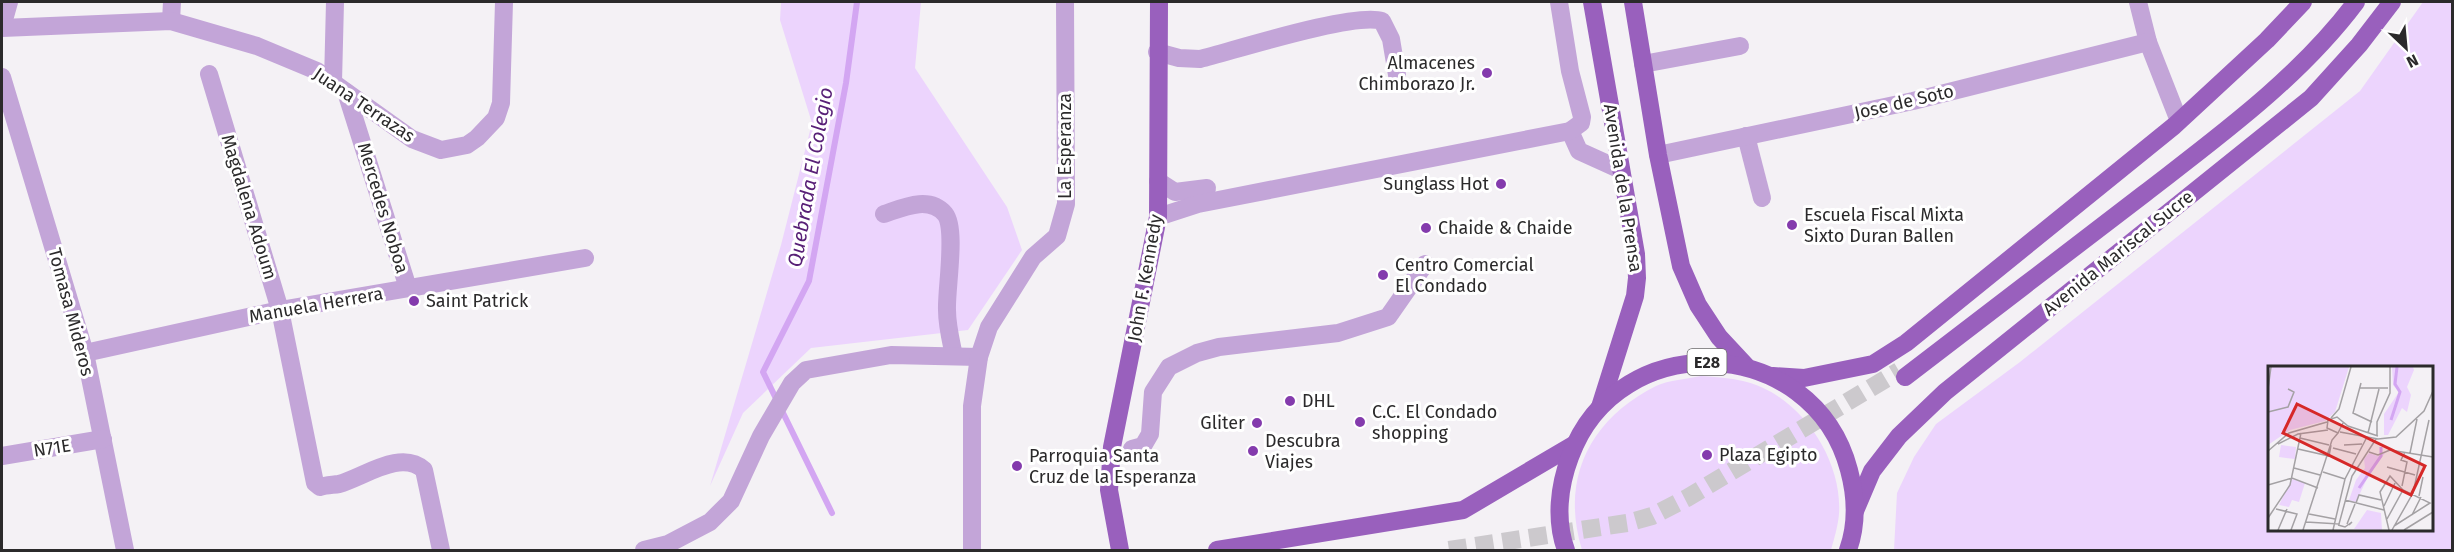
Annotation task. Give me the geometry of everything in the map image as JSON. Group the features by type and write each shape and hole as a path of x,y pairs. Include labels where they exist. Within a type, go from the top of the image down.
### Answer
{"main road":[{"name":"John F. Kennedy","path":"1120,550 1109,490 1112,447 1158,217 1159,2"},
{"name":"Avenida de la Prensa","path":"1592,2 1636,254 1637,278 1635,296 1600,407"},
{"path":"1633,2 1658,154 1681,266 1698,305 1719,337 1746,366"},
{"path":"1773,376 1804,378 1873,364 1935,320 2179,121 2259,47 2303,2"},
{"name":"Avenida Mariscal Sucre","path":"2342,2 2322,26 2251,95 2175,159 1902,374 2185,162 2287,78 2340,23 2356,2"},
{"name":"Avenida Mariscal Sucre","path":"1855,511 1872,471 1899,436 1945,392 2311,98 2360,45 2392,2"},
{"name":"E28","path":"1566,550 1559,509 1563,475 1575,444 1600,407 1624,387 1652,372 1672,366 1714,362 1746,366 1773,376 1796,391 1817,409 1834,432 1846,457 1853,484 1855,511 1848,550"},
{"path":"1217,550 1463,510 1575,444"}],"street":[{"path":"2,28 9,2"},
{"path":"171,21 172,2"},
{"name":"Mercedes Noboa","path":"335,2 340,87 408,288"},
{"name":"Juana Terrazas","path":"2,28 171,21 257,46 317,71 426,146 447,149 472,142 496,118 501,103 504,2"},
{"name":"La Esperanza","path":"972,550 972,406 979,357 989,327 1033,257 1057,236 1066,204 1065,2"},
{"path":"1158,217 1198,204 1570,131 1581,123 1582,117 1570,70 1559,2"},
{"path":"2138,2 2148,42 2179,121"},
{"path":"1157,52 1179,58 1200,59 1355,20 1374,19 1382,21 1391,39 1397,75"},
{"name":"Jose de Soto","path":"1658,154 1913,101 2148,42"},
{"path":"1643,64 1740,46"},
{"name":"Magdalena Adoum","path":"209,74 280,310 315,483 320,487 339,484 387,466 405,462 417,464 424,470 441,550"},
{"name":"Tomasa Mideros","path":"2,77 85,353 125,550"},
{"path":"1570,131 1579,151 1621,170"},
{"path":"1746,136 1762,198"},
{"path":"1158,181 1175,192 1207,188"},
{"path":"884,214 922,204 935,206 946,214 950,229 947,311 954,356"},
{"name":"Manuela Herrera","path":"85,353 280,310 585,258"},
{"path":"1112,447 1133,449 1143,446 1150,434 1153,392 1169,367 1197,353 1219,347 1338,333 1388,317 1425,264"},
{"path":"644,550 668,544 710,522 731,501 761,436 792,383 806,370 891,355 979,357"},
{"name":"N71E","path":"2,456 103,440"}],"shaded area":[{"path":"781,2 921,2 915,68 1007,207 1022,250 968,330 811,348 743,413 710,486 781,245 812,123 780,20"},
{"path":"2423,2 2452,2 2452,550 1894,550 1897,493 1914,457 1936,424 2020,362 2360,91"},
{"name":"Plaza Egipto","path":"1701,376 1738,380 1763,388 1782,399 1813,431 1825,450 1838,493 1839,514 1831,550 1582,550 1576,524 1575,499 1578,476 1586,454 1598,434 1613,416 1656,386"}],"waterway":[{"name":"Quebrada El Colegio","path":"832,513 763,372 809,281 846,83 857,2"}],"tunnel":[{"path":"1449,550 1627,523 1652,516 1687,498 1899,371"}],"place":[{"name":"Almacenes Chimborazo Jr.","path":"1487,73"},
{"name":"Sunglass Hot","path":"1501,184"},
{"name":"Escuela Fiscal Mixta Sixto Duran Ballen","path":"1792,225"},
{"name":"Chaide & Chaide","path":"1426,228"},
{"name":"Centro Comercial El Condado","path":"1383,275"},
{"name":"Saint Patrick","path":"414,301"},
{"name":"DHL","path":"1290,401"},
{"name":"C.C. El Condado shopping","path":"1360,422"},
{"name":"Gliter","path":"1257,423"},
{"name":"Descubra Viajes","path":"1253,451"},
{"name":"Plaza Egipto","path":"1707,455"},
{"name":"Parroquia Santa Cruz de la Esperanza","path":"1017,466"}]}
